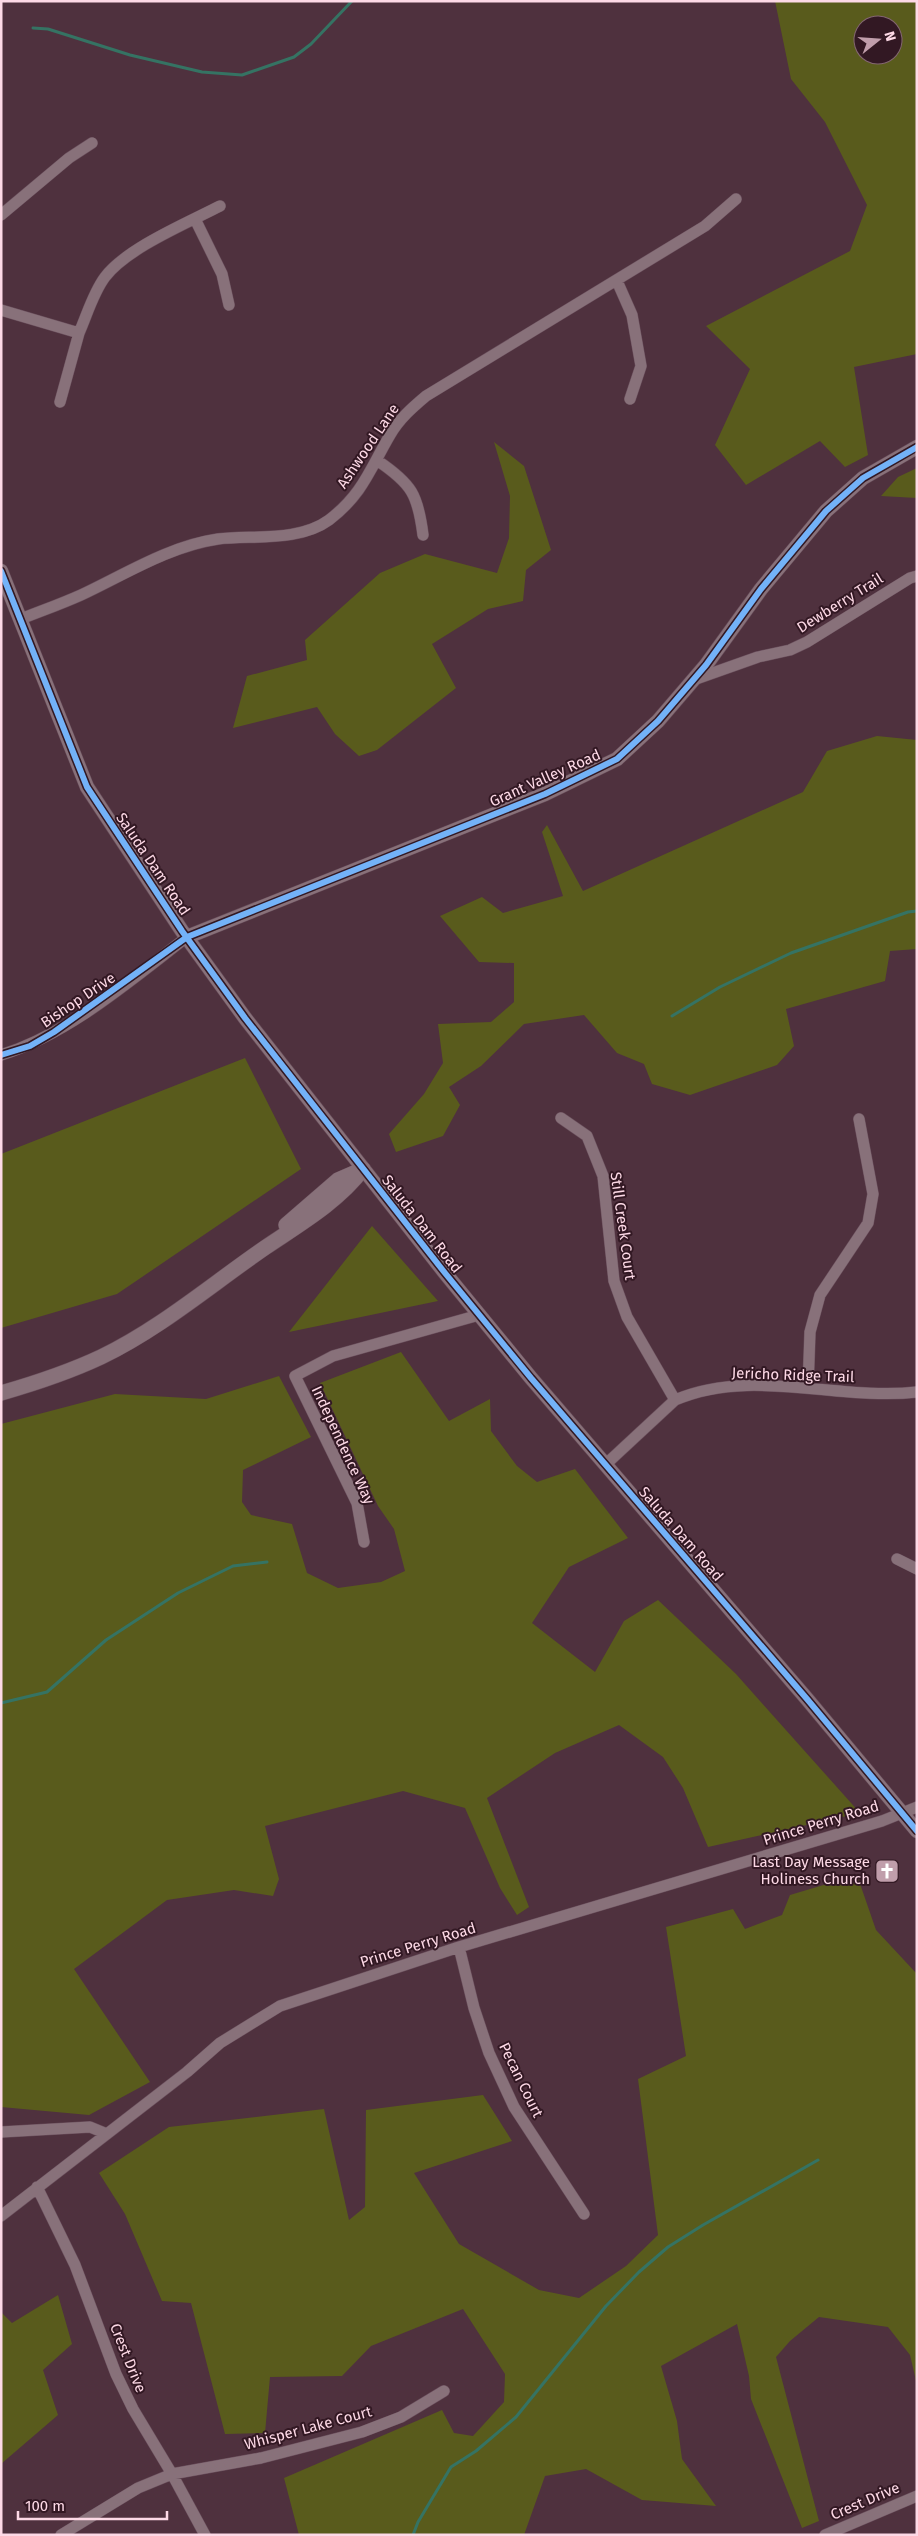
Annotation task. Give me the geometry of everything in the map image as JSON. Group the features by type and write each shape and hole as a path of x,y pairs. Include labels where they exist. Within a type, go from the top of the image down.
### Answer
{"main road":[{"path":"1,1393 52,1378 103,1356 223,1280 265,1248 286,1225 338,1180 363,1169"}],"street":[{"path":"1,214 92,143"},
{"name":"Ashwood Lane","path":"21,619 79,596 171,552 215,540 311,530 328,520 362,487 378,461 391,434 410,410 426,396 705,226 736,199"},
{"path":"60,402 79,333 106,276 158,236 220,206"},
{"path":"195,219 222,274 228,305"},
{"path":"617,281 632,315 641,366 630,399"},
{"path":"1,310 79,333"},
{"name":"Grant Valley Road","path":"188,937 545,794 603,768 635,744 693,680 785,559 826,511 863,478 917,447"},
{"path":"378,461 401,476 415,496 423,536"},
{"name":"Saluda Dam Road","path":"1,571 87,787 188,937 246,1018 479,1315 917,1831"},
{"name":"Dewberry Trail","path":"693,680 758,657 790,650 825,632 910,578 917,576"},
{"name":"Bishop Drive","path":"1,1055 30,1046 54,1032 188,937"},
{"name":"Still Creek Court","path":"562,1118 587,1136 603,1176 614,1281 627,1316 675,1400"},
{"path":"808,1388 810,1332 820,1294 868,1223 873,1194 859,1119"},
{"name":"Independence Way","path":"364,1542 357,1503 294,1376 333,1356 479,1315"},
{"name":"Jericho Ridge Trail","path":"605,1465 675,1400 688,1394 732,1386 808,1388 890,1395 917,1392"},
{"path":"897,1559 917,1569"},
{"name":"Prince Perry Road","path":"1,2216 36,2187 187,2072 220,2043 280,2006 459,1948 902,1815 917,1807"},
{"name":"Pecan Court","path":"459,1948 474,2008 486,2044 514,2108 584,2214"},
{"path":"1,2132 90,2127 107,2134"},
{"name":"Crest Drive","path":"36,2187 75,2265 116,2374 132,2409 172,2474 204,2535"},
{"name":"Whisper Lake Court","path":"61,2535 138,2488 172,2474 261,2458 362,2432 401,2417 444,2391"},
{"name":"Crest Drive","path":"825,2535 917,2496"}],"shaded area":[{"path":"775,1 917,1 917,354 854,367 868,455 845,467 820,441 746,485 715,445 750,369 706,326 850,251 867,205 825,122 791,79"},
{"path":"494,442 524,466 551,550 526,570 523,601 488,609 432,644 456,688 377,750 359,756 335,734 317,707 233,728 247,676 307,660 305,640 380,573 425,554 497,573 509,538 510,496"},
{"path":"917,468 917,498 881,496 898,477"},
{"path":"877,736 917,740 917,949 890,951 885,981 786,1009 794,1046 777,1065 690,1095 652,1084 644,1064 617,1053 584,1015 524,1024 481,1066 449,1087 460,1105 443,1136 396,1152 389,1134 424,1094 443,1063 438,1024 491,1022 514,1002 514,963 479,962 440,916 482,897 503,913 563,896 542,832 547,825 583,891 803,792 827,751"},
{"path":"245,1058 301,1169 117,1294 1,1328 1,1154"},
{"path":"372,1226 438,1301 289,1332"},
{"path":"401,1352 449,1421 490,1399 491,1431 517,1466 537,1482 575,1469 628,1538 569,1567 532,1623 595,1672 624,1621 658,1600 736,1674 860,1813 708,1847 683,1788 663,1757 619,1725 555,1753 487,1798 529,1907 517,1915 500,1888 465,1808 403,1791 265,1826 279,1879 273,1896 234,1890 167,1900 74,1969 150,2082 89,2115 1,2107 1,1424 115,1394 206,1399 279,1376 311,1437 243,1470 242,1502 251,1515 292,1524 307,1573 338,1588 381,1582 405,1571 394,1529 378,1506 320,1383"},
{"path":"857,1875 876,1930 917,1974 917,2385 910,2355 888,2327 819,2317 790,2341 776,2357 819,2521 802,2528 751,2399 749,2376 737,2324 661,2366 677,2421 682,2459 716,2506 642,2500 586,2469 545,2476 524,2535 299,2535 284,2478 442,2410 454,2433 473,2436 504,2402 505,2374 463,2309 371,2346 342,2376 270,2377 265,2433 225,2434 191,2303 162,2301 125,2214 99,2173 169,2127 324,2109 349,2220 365,2207 366,2110 483,2095 512,2141 414,2173 459,2244 539,2290 579,2298 626,2266 658,2235 638,2079 686,2056 666,1927 733,1909 745,1929 782,1915 790,1895"},
{"path":"58,2295 72,2344 43,2370 58,2415 1,2464 1,2312 12,2323"}],"waterway":[{"path":"33,28 48,29 130,55 202,72 242,75 294,57 311,44 352,1"},
{"path":"672,1016 720,987 791,953 908,912 917,911"},
{"path":"1,1703 47,1692 106,1640 178,1593 233,1566 267,1562"},
{"path":"413,2535 418,2522 451,2467 476,2451 516,2417 606,2306 639,2272 668,2247 703,2225 818,2160"}],"cycle path":[{"path":"1,1055 30,1046 54,1032 187,937 545,794 617,759 658,721 706,665 761,589 826,511 863,478 917,447"},
{"path":"1,571 87,787 182,931 245,1018 445,1273 531,1378 807,1699 917,1831"}],"place":[{"name":"Last Day Message Holiness Church","path":"887,1871"}]}
